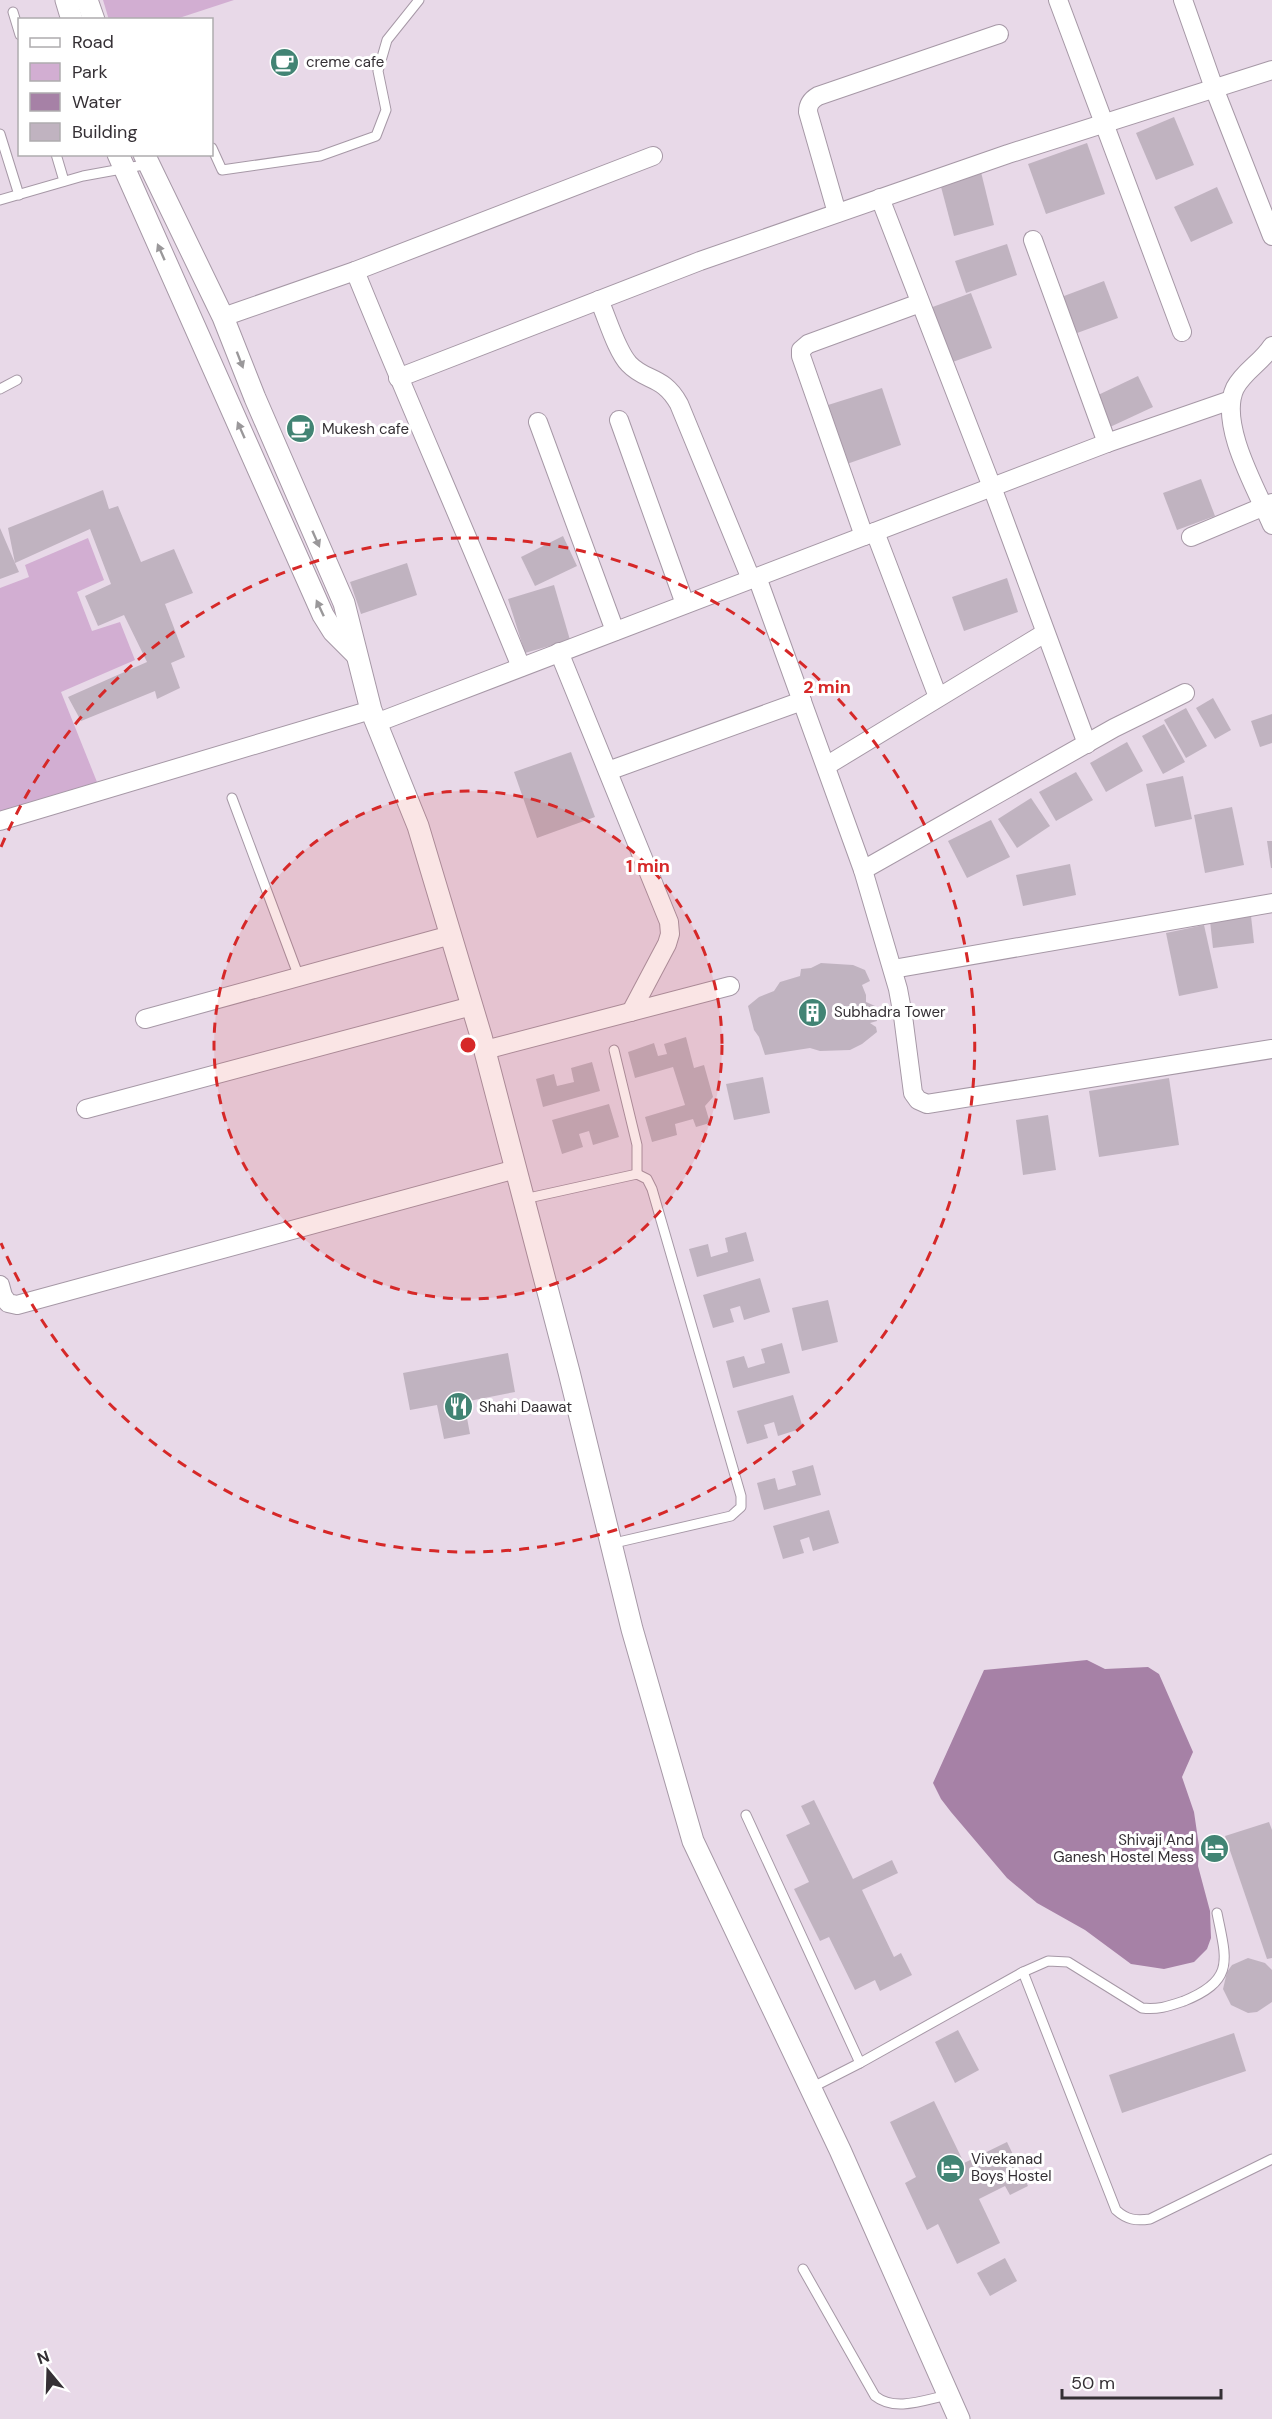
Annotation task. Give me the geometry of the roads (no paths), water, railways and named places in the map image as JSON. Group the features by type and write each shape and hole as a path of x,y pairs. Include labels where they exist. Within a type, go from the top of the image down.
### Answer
{"street":[{"path":"66,0 71,18"},
{"path":"87,0 93,18"},
{"path":"1058,0 1182,332"},
{"path":"1183,0 1214,88 1272,236"},
{"path":"837,213 808,112 808,105 812,99 999,34"},
{"path":"398,378 700,261 880,198 1272,70"},
{"path":"223,317 355,271 653,156"},
{"path":"146,159 223,317 255,398 344,603 373,716 418,826 485,1050 632,1629 693,1841 811,2088 959,2419"},
{"path":"121,161 323,615 333,631 356,654"},
{"path":"880,198 992,487 1044,633 1087,744"},
{"path":"1033,240 1107,443"},
{"path":"355,271 398,378 461,518 521,667"},
{"path":"599,300 622,354 629,364 664,384 679,404 754,578 802,701 863,870 893,969 903,1016 913,1093 918,1100 927,1104 1272,1049"},
{"path":"920,303 808,344 801,350 801,356 870,534 938,697"},
{"path":"1272,346 1243,377 1231,400 1229,413 1235,438 1268,505 1272,525"},
{"path":"0,821 373,716 521,667 1107,443 1231,400"},
{"path":"619,420 685,604"},
{"path":"538,422 615,631"},
{"path":"1191,537 1268,505"},
{"path":"826,766 1044,633"},
{"path":"559,652 669,922 670,934 667,944 631,1012"},
{"path":"863,870 1087,744 1185,693"},
{"path":"608,771 802,701"},
{"path":"893,969 1272,903"},
{"path":"145,1019 451,935"},
{"path":"485,1050 730,986"},
{"path":"86,1109 472,1006"},
{"path":"0,1285 8,1303 17,1305 516,1169"}],"lane":[{"path":"213,150 222,170 320,156 376,136 386,110 378,72 387,40 418,0"},
{"path":"13,12 18,28"},
{"path":"0,134 19,195"},
{"path":"57,156 64,181"},
{"path":"0,200 121,161 146,159"},
{"path":"0,388 17,381"},
{"path":"232,798 299,977"},
{"path":"614,1050 637,1145 637,1174"},
{"path":"524,1199 637,1174 647,1179 741,1496 741,1507 731,1516 610,1544"},
{"path":"746,1815 860,2063"},
{"path":"811,2088 1023,1972 1048,1961 1068,1962 1142,2008 1153,2010 1166,2008 1205,1992 1213,1985 1224,1967 1226,1957 1217,1913"},
{"path":"1023,1972 1116,2210 1124,2217 1136,2221 1150,2219 1272,2159"},
{"path":"803,2269 875,2396 883,2403 894,2405 948,2395"}],"water":[{"path":"1087,1660 1105,1669 1148,1667 1159,1674 1193,1752 1182,1777 1194,1812 1199,1846 1198,1866 1210,1911 1211,1938 1207,1949 1194,1962 1164,1969 1131,1964 1085,1930 1037,1903 1007,1878 951,1812 933,1783 984,1670"}],"place":[{"name":"creme cafe","path":"285,62"},
{"name":"Mukesh cafe","path":"301,429"},
{"name":"Subhadra Tower","path":"813,1012"},
{"name":"Shahi Daawat","path":"458,1407"},
{"name":"Shivaji And Ganesh Hostel Mess","path":"1215,1849"},
{"name":"Vivekanad Boys Hostel","path":"950,2168"}]}
